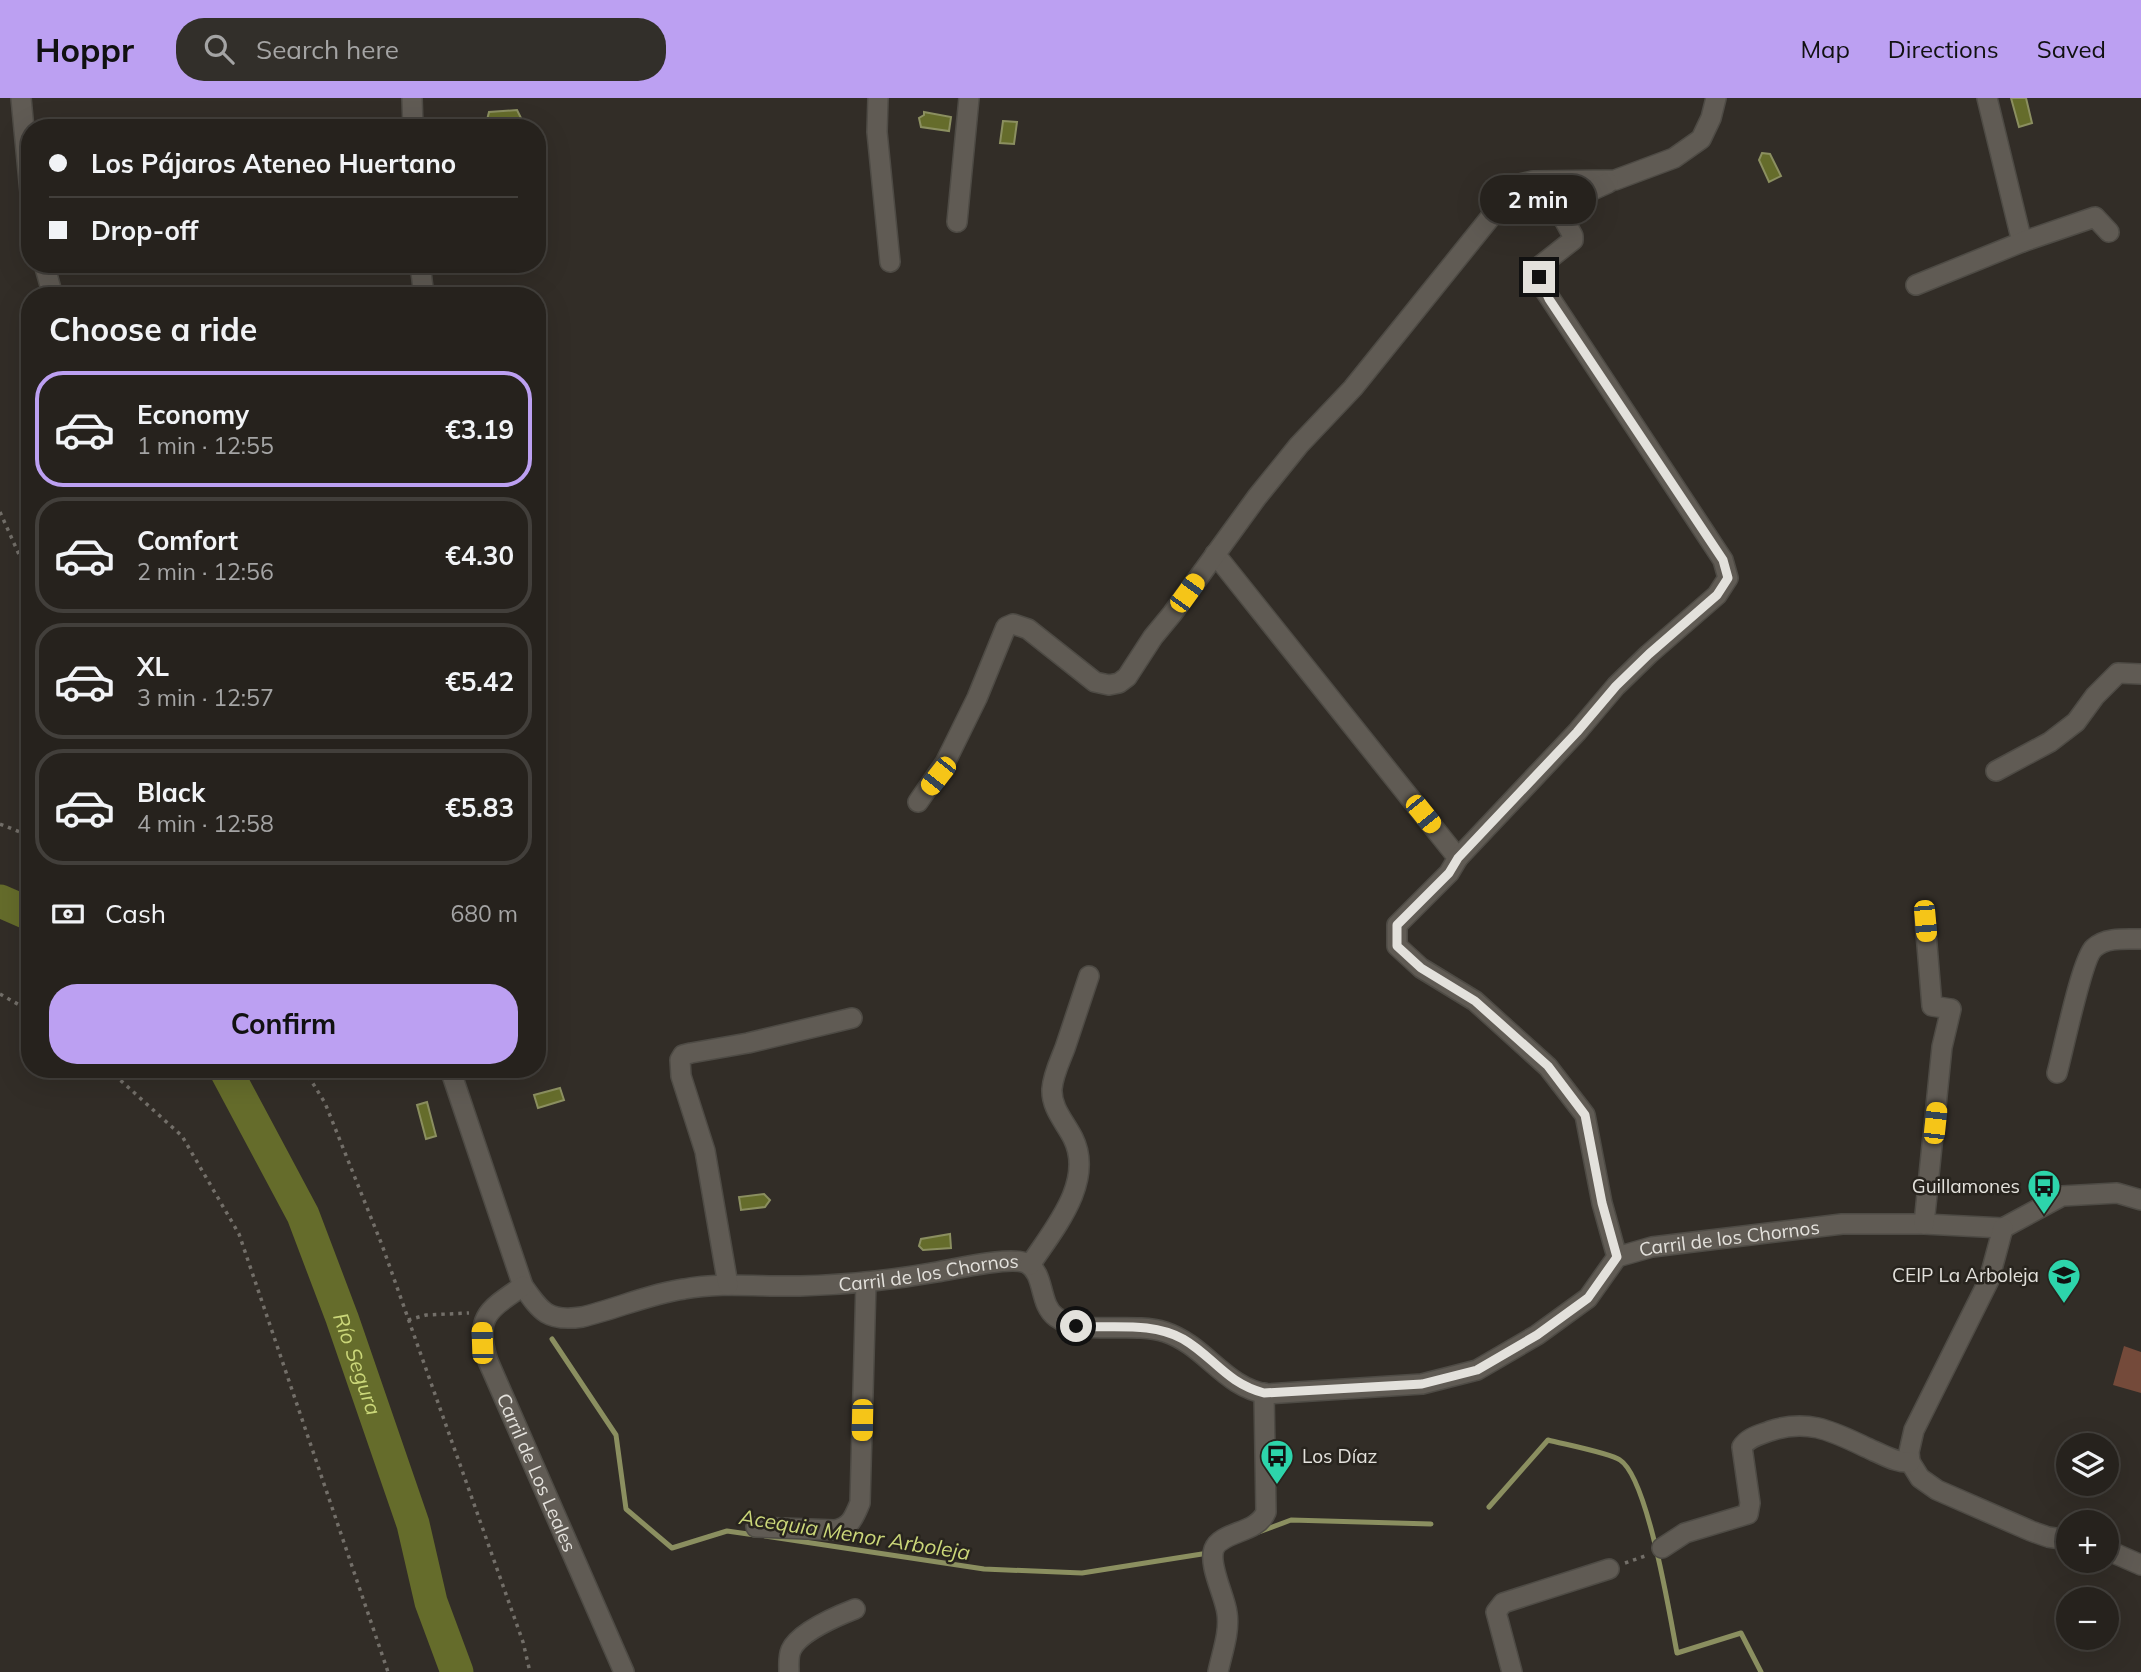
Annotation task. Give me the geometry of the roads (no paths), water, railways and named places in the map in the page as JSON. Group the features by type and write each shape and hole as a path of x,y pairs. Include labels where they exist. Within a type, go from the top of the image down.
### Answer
{"street":[{"path":"21,98 23,119"},
{"path":"412,98 413,119"},
{"path":"878,98 877,132 890,262"},
{"path":"957,222 969,98"},
{"path":"1563,205 1615,180 1674,158 1701,139 1712,118 1716,98"},
{"path":"1987,98 2022,242"},
{"path":"918,802 945,763 977,698 1000,636 1006,628 1013,624 1028,629 1094,682 1110,685 1119,682 1133,670 1153,637 1256,497 1299,445 1353,388 1502,201 1520,184 1615,180"},
{"path":"1546,181 1563,190 1561,214 1573,240 1540,266 1540,283 1723,560 1728,578 1717,595 1616,686 1577,732 1458,858 1449,873 1397,925 1397,946 1421,968 1475,1001 1548,1066 1585,1115 1602,1203 1617,1257"},
{"path":"1916,285 2022,242 2095,217 2109,232"},
{"path":"1215,554 1458,858"},
{"path":"1996,771 2050,742 2076,722 2095,696 2118,673 2141,674"},
{"path":"1924,1224 1942,1047 1951,1009 1932,1006 1925,921"},
{"path":"2057,1073 2080,982 2091,951 2095,946 2116,940 2141,939"},
{"path":"1030,1265 1066,1206 1079,1178 1078,1152 1055,1107 1052,1086 1089,976"},
{"path":"729,1285 705,1151 681,1076 680,1060 683,1055 691,1053 748,1043 852,1018"},
{"name":"Carril de los Chornos","path":"453,1078 523,1286 551,1317 568,1319 594,1314 681,1289 729,1285 799,1287 866,1282 1012,1261 1030,1265 1036,1272 1049,1310 1064,1321 1076,1326 1143,1327 1171,1334 1194,1346 1233,1380 1250,1390 1264,1393 1422,1384 1477,1370 1537,1335 1588,1298 1617,1257 1651,1247 1842,1224 2003,1228"},
{"path":"2056,1538 2031,1531 1937,1490 1920,1478 1910,1462 1909,1452 1914,1430 1989,1280 2003,1228 2062,1196 2118,1193 2141,1200"},
{"path":"756,1527 835,1530 845,1528 853,1519 860,1503 866,1282"},
{"name":"Carril de Los Leales","path":"523,1286 501,1301 485,1317 481,1327 482,1343 624,1672"},
{"path":"1218,1672 1228,1628 1213,1550 1218,1543 1256,1525 1266,1512 1264,1393"},
{"path":"1658,1550 1685,1533 1748,1514 1750,1503 1742,1447 1749,1439 1795,1425 1822,1428 1894,1460 1910,1462"},
{"path":"2119,1555 2141,1565"},
{"path":"1512,1672 1496,1612 1503,1603 1609,1569"},
{"path":"789,1672 791,1648 800,1639 830,1619 855,1609"}],"waterway":[{"name":"Río Segura","path":"0,901 21,910"},
{"name":"Río Segura","path":"230,1078 303,1215 342,1318 413,1524 431,1602 457,1672"},
{"name":"Acequia Menor Arboleja","path":"552,1339 616,1435 626,1509 672,1548 727,1531 755,1535"},
{"name":"Acequia Menor Arboleja","path":"1489,1507 1548,1440 1620,1460 1630,1472 1640,1493 1648,1519 1677,1653 1741,1633 1761,1672"},
{"name":"Acequia Menor Arboleja","path":"1259,1532 1291,1520 1431,1524"},
{"name":"Acequia Menor Arboleja","path":"765,1536 984,1569 1082,1573 1202,1554"}],"place":[{"name":"Guillamones","path":"2044,1216"},
{"name":"CEIP La Arboleja","path":"2064,1305"},
{"name":"Los Díaz","path":"1277,1486"}]}
